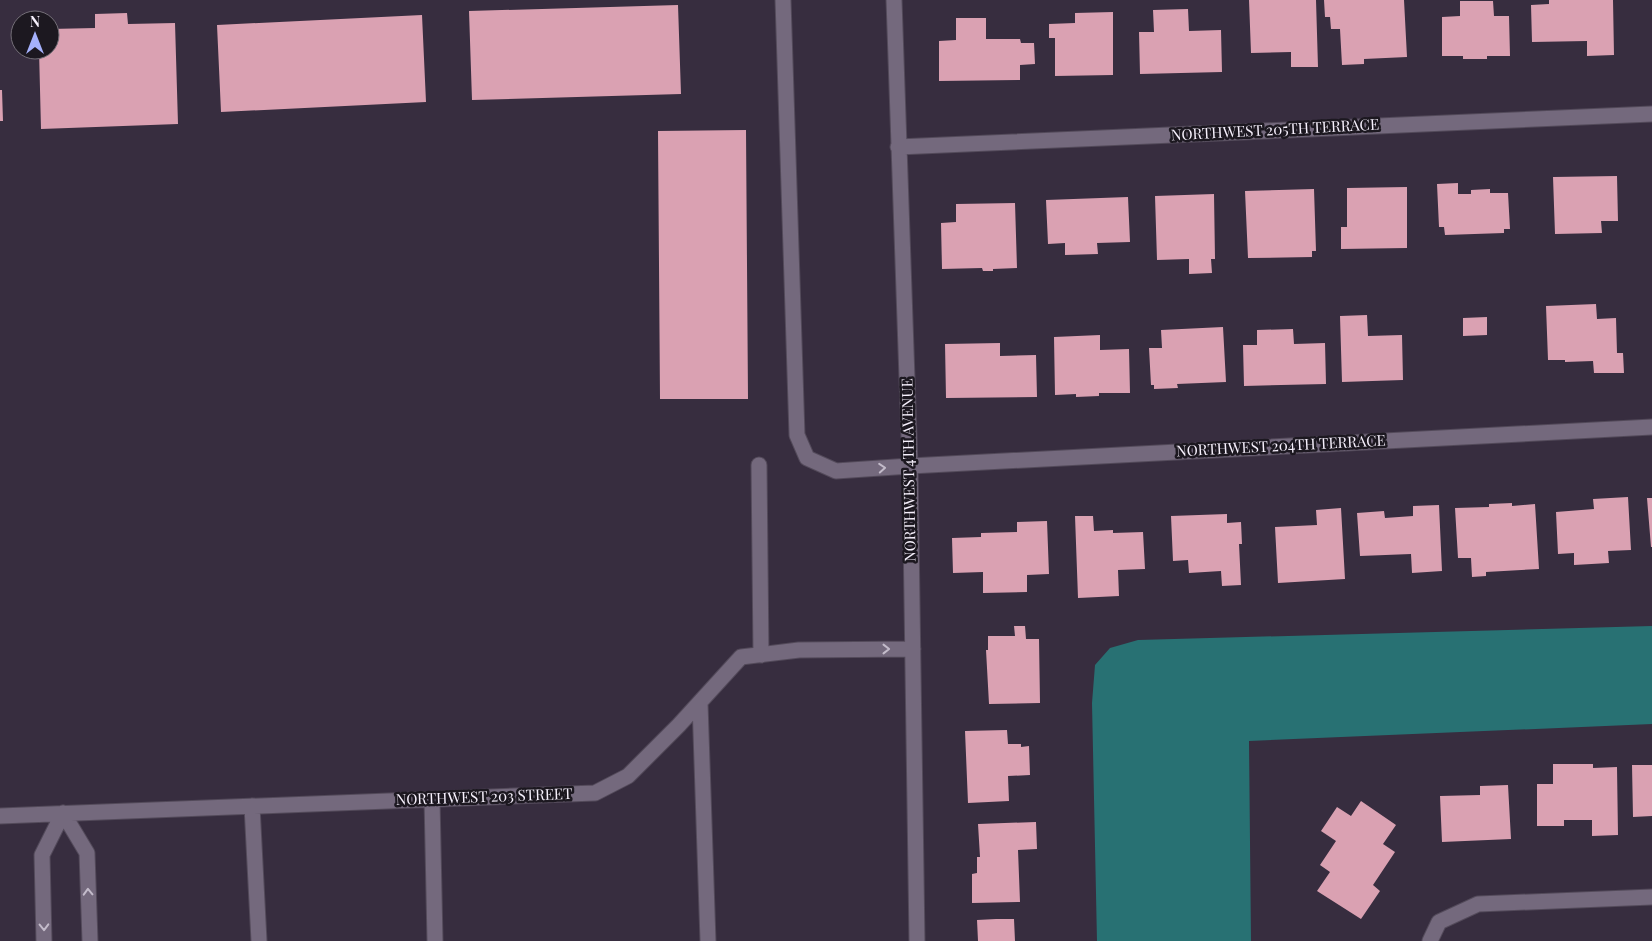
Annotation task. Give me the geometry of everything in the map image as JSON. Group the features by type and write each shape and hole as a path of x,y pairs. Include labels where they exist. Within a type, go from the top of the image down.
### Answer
{"street":[{"name":"NORTHWEST 204TH TERRACE","path":"783,0 796,435 807,458 836,471 1652,427"},
{"name":"NORTHWEST 4TH AVENUE","path":"894,0 910,466 917,941"},
{"name":"NORTHWEST 205TH TERRACE","path":"898,147 1652,114"},
{"path":"759,465 761,655"},
{"name":"NORTHWEST 203 STREET","path":"0,816 595,793 628,776 741,657 800,650 913,649"},
{"path":"700,702 708,941"},
{"path":"432,799 435,941"},
{"path":"252,806 258,941"},
{"path":"44,941 42,855 63,813"},
{"path":"63,813 87,853 90,941"},
{"path":"1430,941 1439,922 1478,904 1652,897"}],"shaded area":[{"path":"1652,626 1652,724 1249,741 1251,941 1097,941 1092,703 1095,665 1110,648 1138,640"}],"building":[{"path":"1249,0 1316,0 1318,67 1291,67 1291,52 1251,53"},
{"path":"1324,0 1404,0 1407,57 1364,59 1364,64 1342,65 1340,29 1331,29 1330,17 1325,17"},
{"path":"1549,0 1613,0 1614,55 1587,56 1587,41 1532,42 1531,5 1549,4"},
{"path":"1460,1 1493,1 1494,16 1509,16 1510,56 1487,56 1487,59 1463,59 1463,56 1442,56 1442,17 1460,16"},
{"path":"678,5 681,94 472,100 469,11"},
{"path":"1188,9 1189,31 1221,30 1222,72 1140,74 1139,32 1154,32 1153,10"},
{"path":"1113,12 1113,75 1055,76 1055,38 1049,38 1049,24 1075,23 1075,13"},
{"path":"127,13 128,24 175,23 178,124 41,129 39,60 60,60 60,29 95,28 95,14"},
{"path":"422,15 426,102 221,112 217,25"},
{"path":"956,18 986,18 986,39 1020,39 1021,43 1034,43 1035,64 1020,65 1020,80 939,81 939,41 956,40"},
{"path":"0,90 2,90 3,121 0,121"},
{"path":"746,130 748,399 660,399 658,131"},
{"path":"1617,176 1618,221 1601,221 1602,233 1555,234 1553,177"},
{"path":"1458,183 1458,194 1471,194 1471,190 1490,189 1490,193 1508,193 1510,229 1504,229 1504,233 1445,235 1444,227 1439,227 1437,184"},
{"path":"1407,187 1407,248 1341,249 1341,227 1347,227 1347,188"},
{"path":"1314,189 1316,251 1312,251 1312,257 1248,258 1245,191"},
{"path":"1214,194 1215,259 1211,259 1212,273 1189,274 1189,259 1157,260 1155,196"},
{"path":"1128,197 1130,242 1097,243 1098,254 1065,255 1065,243 1048,244 1046,200"},
{"path":"1015,203 1017,268 993,269 993,271 983,271 982,268 942,269 941,223 956,222 956,204"},
{"path":"1596,304 1597,319 1616,318 1617,353 1623,353 1624,373 1594,373 1593,361 1565,362 1565,360 1548,360 1546,306"},
{"path":"1367,315 1368,336 1402,335 1403,380 1342,382 1340,316"},
{"path":"1487,317 1487,335 1463,336 1463,318"},
{"path":"1223,327 1226,382 1177,384 1178,388 1154,389 1154,385 1151,385 1149,348 1162,348 1161,330"},
{"path":"1293,329 1294,344 1325,343 1326,384 1244,386 1243,345 1257,345 1257,330"},
{"path":"1100,335 1100,350 1129,349 1130,393 1099,393 1099,396 1076,397 1076,394 1055,395 1054,337"},
{"path":"1000,343 1000,356 1036,355 1037,397 946,398 945,344"},
{"path":"1628,497 1631,550 1608,551 1609,563 1574,565 1574,553 1558,554 1556,512 1594,509 1593,499"},
{"path":"1647,498 1652,498 1652,547 1651,547"},
{"path":"1512,503 1512,506 1535,504 1539,569 1486,572 1486,576 1472,577 1471,558 1458,558 1455,508 1489,507 1489,504"},
{"path":"1439,505 1442,571 1412,573 1411,554 1360,556 1357,513 1384,511 1385,518 1413,516 1413,506"},
{"path":"1341,508 1345,579 1278,583 1275,527 1317,525 1316,510"},
{"path":"1227,514 1227,523 1241,522 1242,544 1239,544 1241,585 1222,586 1221,571 1189,573 1188,560 1173,561 1171,516"},
{"path":"1075,516 1093,516 1094,531 1113,530 1113,533 1143,532 1145,569 1118,570 1119,596 1078,598"},
{"path":"1047,521 1049,574 1027,575 1027,592 983,593 983,572 953,573 952,538 981,537 981,533 1017,532 1017,522"},
{"path":"1014,626 1025,626 1026,639 1039,639 1040,703 989,704 986,650 988,650 988,636 1015,636"},
{"path":"1007,730 1008,744 1021,744 1021,747 1029,746 1030,775 1008,776 1009,801 968,803 965,731"},
{"path":"1553,764 1593,764 1593,768 1617,767 1618,835 1592,836 1592,820 1564,820 1564,826 1537,826 1537,784 1553,784"},
{"path":"1632,765 1652,765 1652,816 1633,817"},
{"path":"1508,785 1511,839 1442,842 1440,796 1480,795 1480,786"},
{"path":"1361,801 1396,825 1383,844 1395,852 1373,885 1380,891 1361,919 1317,891 1330,872 1320,865 1336,841 1321,831 1337,807 1351,816"},
{"path":"1036,822 1037,849 1018,850 1020,902 972,903 972,874 977,873 977,857 980,857 978,824"},
{"path":"1014,919 1015,941 978,941 977,920"}]}
